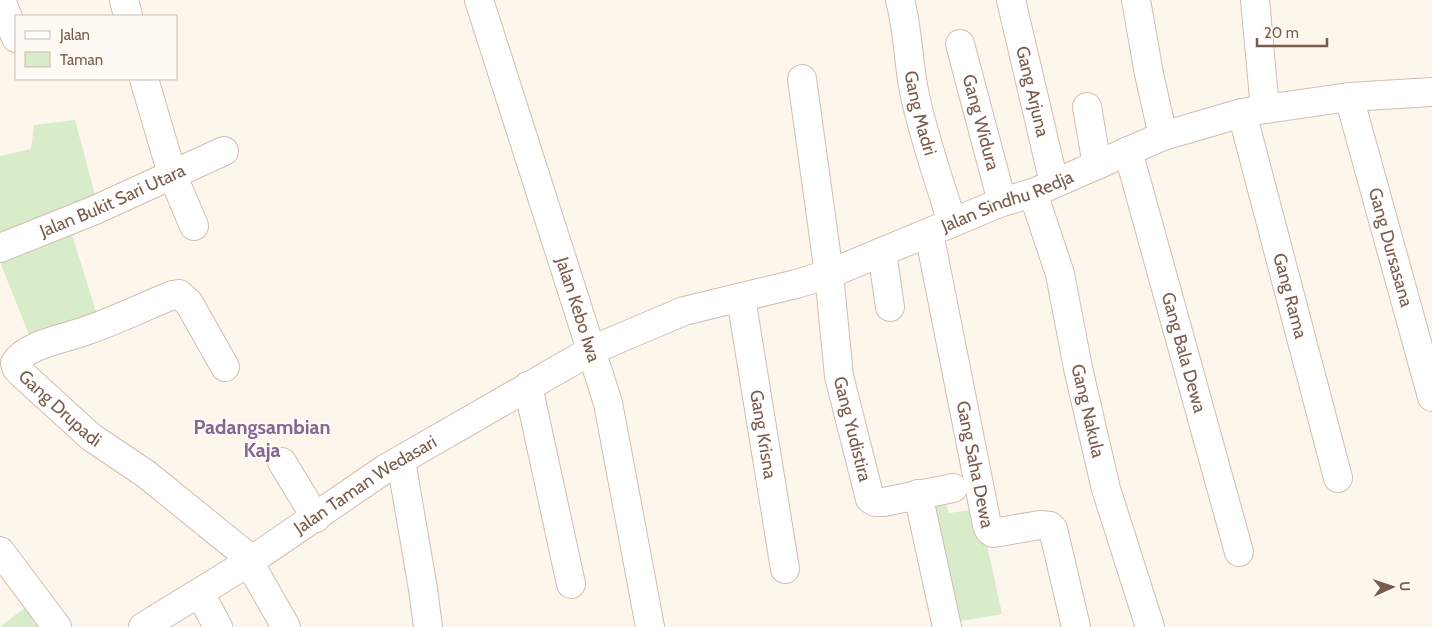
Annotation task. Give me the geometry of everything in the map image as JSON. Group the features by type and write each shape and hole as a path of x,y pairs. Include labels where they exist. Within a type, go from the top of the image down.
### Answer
{"street":[{"path":"1,0 15,35"},
{"path":"124,0 128,15"},
{"name":"Jalan Kebo Iwa","path":"479,0 608,404 650,627"},
{"name":"Gang Madri","path":"900,0 906,22 914,89 931,157 941,228"},
{"name":"Gang Arjuna","path":"1011,0 1043,188"},
{"path":"1136,0 1149,74 1163,136"},
{"name":"Gang Rama","path":"1255,0 1253,111 1338,478"},
{"name":"Gang Widura","path":"960,44 1002,202"},
{"path":"144,80 172,174 194,226"},
{"path":"802,80 829,274"},
{"name":"Jalan Sindhu Redja","path":"592,350 684,311 829,274 1002,202 1043,188 1163,136 1253,111 1349,97 1432,92"},
{"name":"Gang Dursasana","path":"1349,97 1432,397"},
{"path":"1087,107 1097,165"},
{"name":"Jalan Bukit Sari Utara","path":"0,248 95,210 224,151"},
{"name":"Gang Bala Dewa","path":"1128,151 1239,552"},
{"name":"Gang Nakula","path":"1043,188 1078,368 1106,489 1150,627"},
{"name":"Gang Saha Dewa","path":"941,228 987,525 993,533 1040,525 1050,526 1053,529 1076,627"},
{"path":"882,252 890,307"},
{"name":"Gang Yudistira","path":"829,274 839,376 870,499 875,502 884,502 953,488"},
{"name":"Gang Drupadi","path":"225,367 190,302 179,294 173,294 88,331 45,344 24,354 15,363 23,375 91,437 146,474 251,561"},
{"name":"Gang Krisna","path":"741,298 785,569"},
{"name":"Jalan Taman Wedasari","path":"143,627 251,561 386,469 592,350"},
{"path":"528,386 571,584"},
{"path":"401,461 424,589 428,627"},
{"path":"282,462 316,518"},
{"path":"918,494 947,627"},
{"path":"0,551 56,627"},
{"path":"251,561 286,627"},
{"path":"200,593 218,627"}],"green space":[{"path":"75,120 99,210 68,222 100,324 32,342 0,262 0,156 31,149 34,125"},
{"path":"939,487 949,513 971,510 983,526 1002,614 937,625 911,497"},
{"path":"31,603 52,627 0,627"}],"district":[{"name":"Padangsambian Kaja","path":"262,438"}]}
